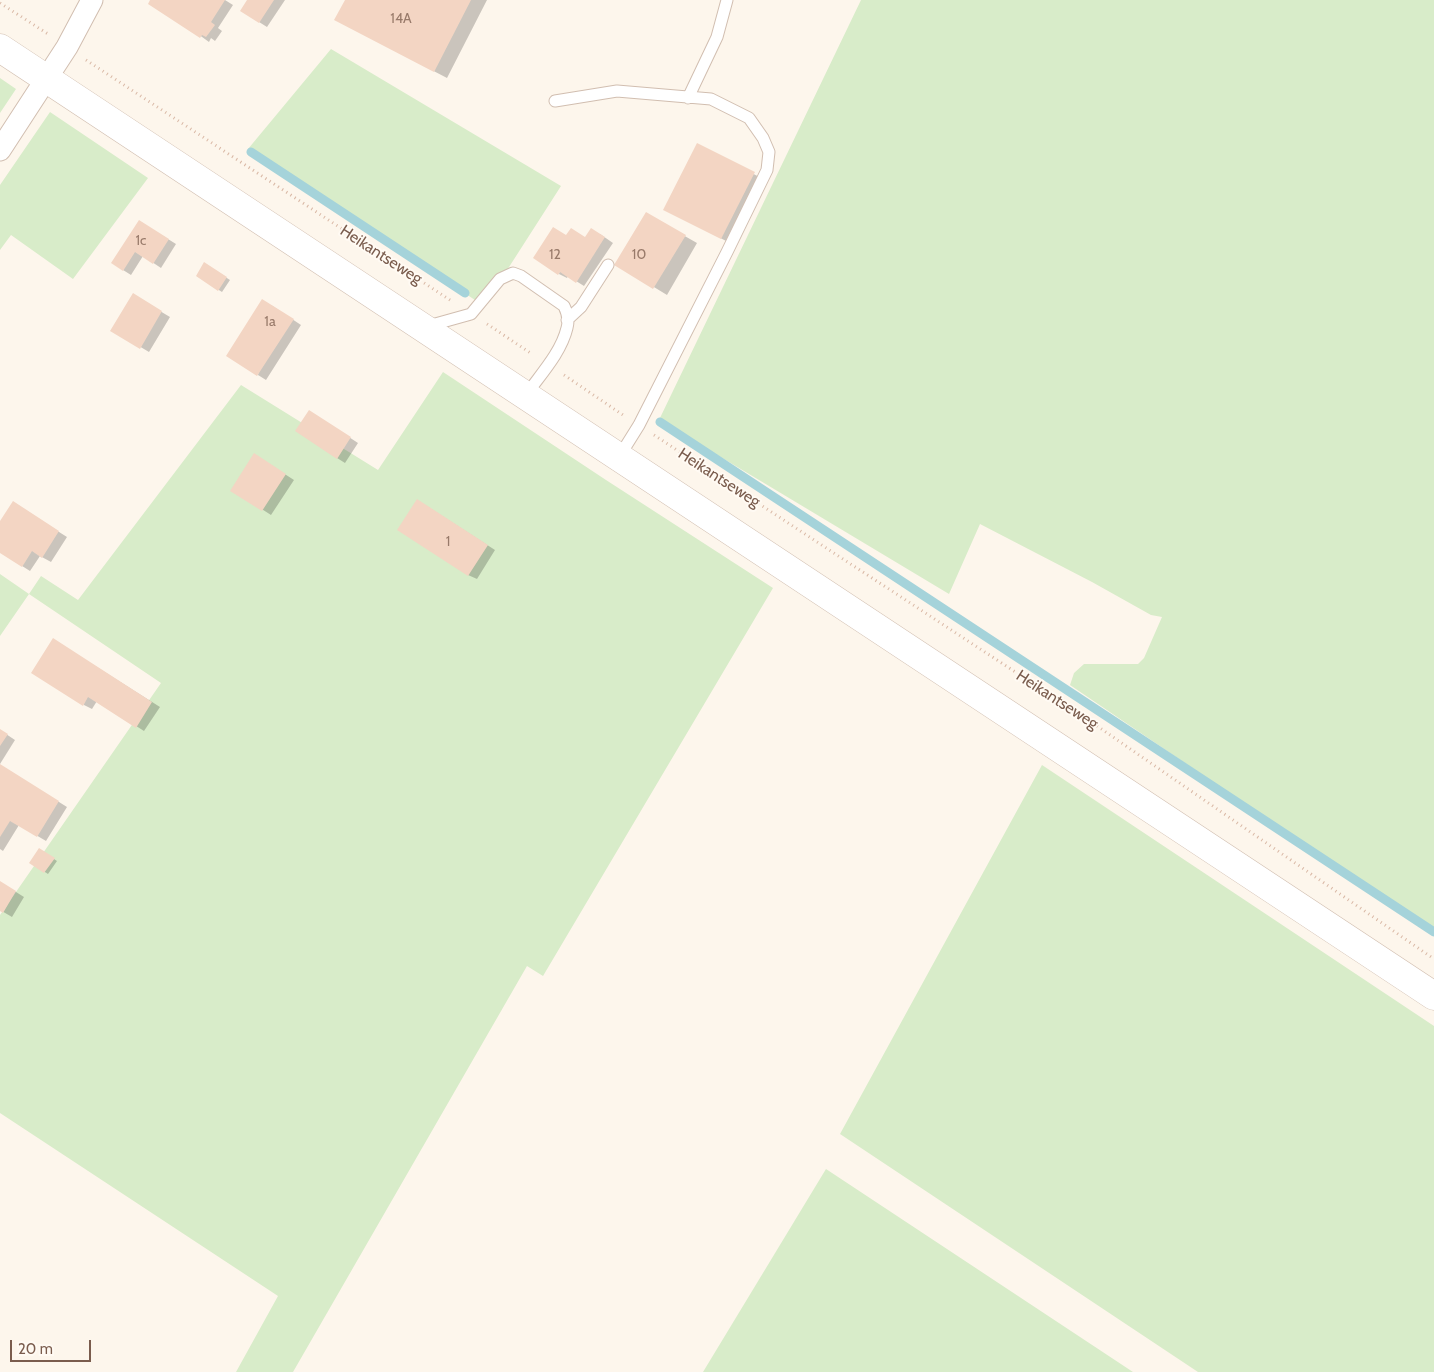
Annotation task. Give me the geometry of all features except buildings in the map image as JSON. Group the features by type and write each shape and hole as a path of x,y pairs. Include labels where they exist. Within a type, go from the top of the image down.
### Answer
{"street":[{"path":"0,150 67,47 92,0"},
{"path":"0,48 1434,996"}],"lane":[{"path":"688,98 717,37 727,0"},
{"path":"555,101 617,92 712,99 749,118 763,138 769,152 767,170 639,425 619,457"},
{"path":"568,320 581,307 608,265"},
{"path":"423,328 471,314 500,278 513,273 521,276 564,306 568,320 568,328 558,348 526,395"}],"path":[{"name":"Heikantseweg","path":"0,3 1086,719 1434,958"}],"green space":[{"path":"861,0 1434,0 1434,932 1070,685 1074,673 1084,664 1138,664 1144,658 1162,617 1151,615 980,524 949,594 659,420"},
{"path":"331,49 561,186 484,306 248,149"},
{"path":"0,78 16,89 0,113"},
{"path":"50,112 148,178 73,279 11,235 0,250 0,185"},
{"path":"443,372 773,588 543,976 527,966 293,1372 236,1372 278,1296 0,1113 0,915 161,683 29,594 41,576 78,600 241,385 378,470"},
{"path":"0,574 29,594 0,636"},
{"path":"1042,765 1434,1026 1434,1372 1198,1372 840,1134"},
{"path":"826,1169 1133,1372 703,1372"}],"waterway":[{"path":"251,152 465,293"},
{"path":"660,422 1434,932"}]}
